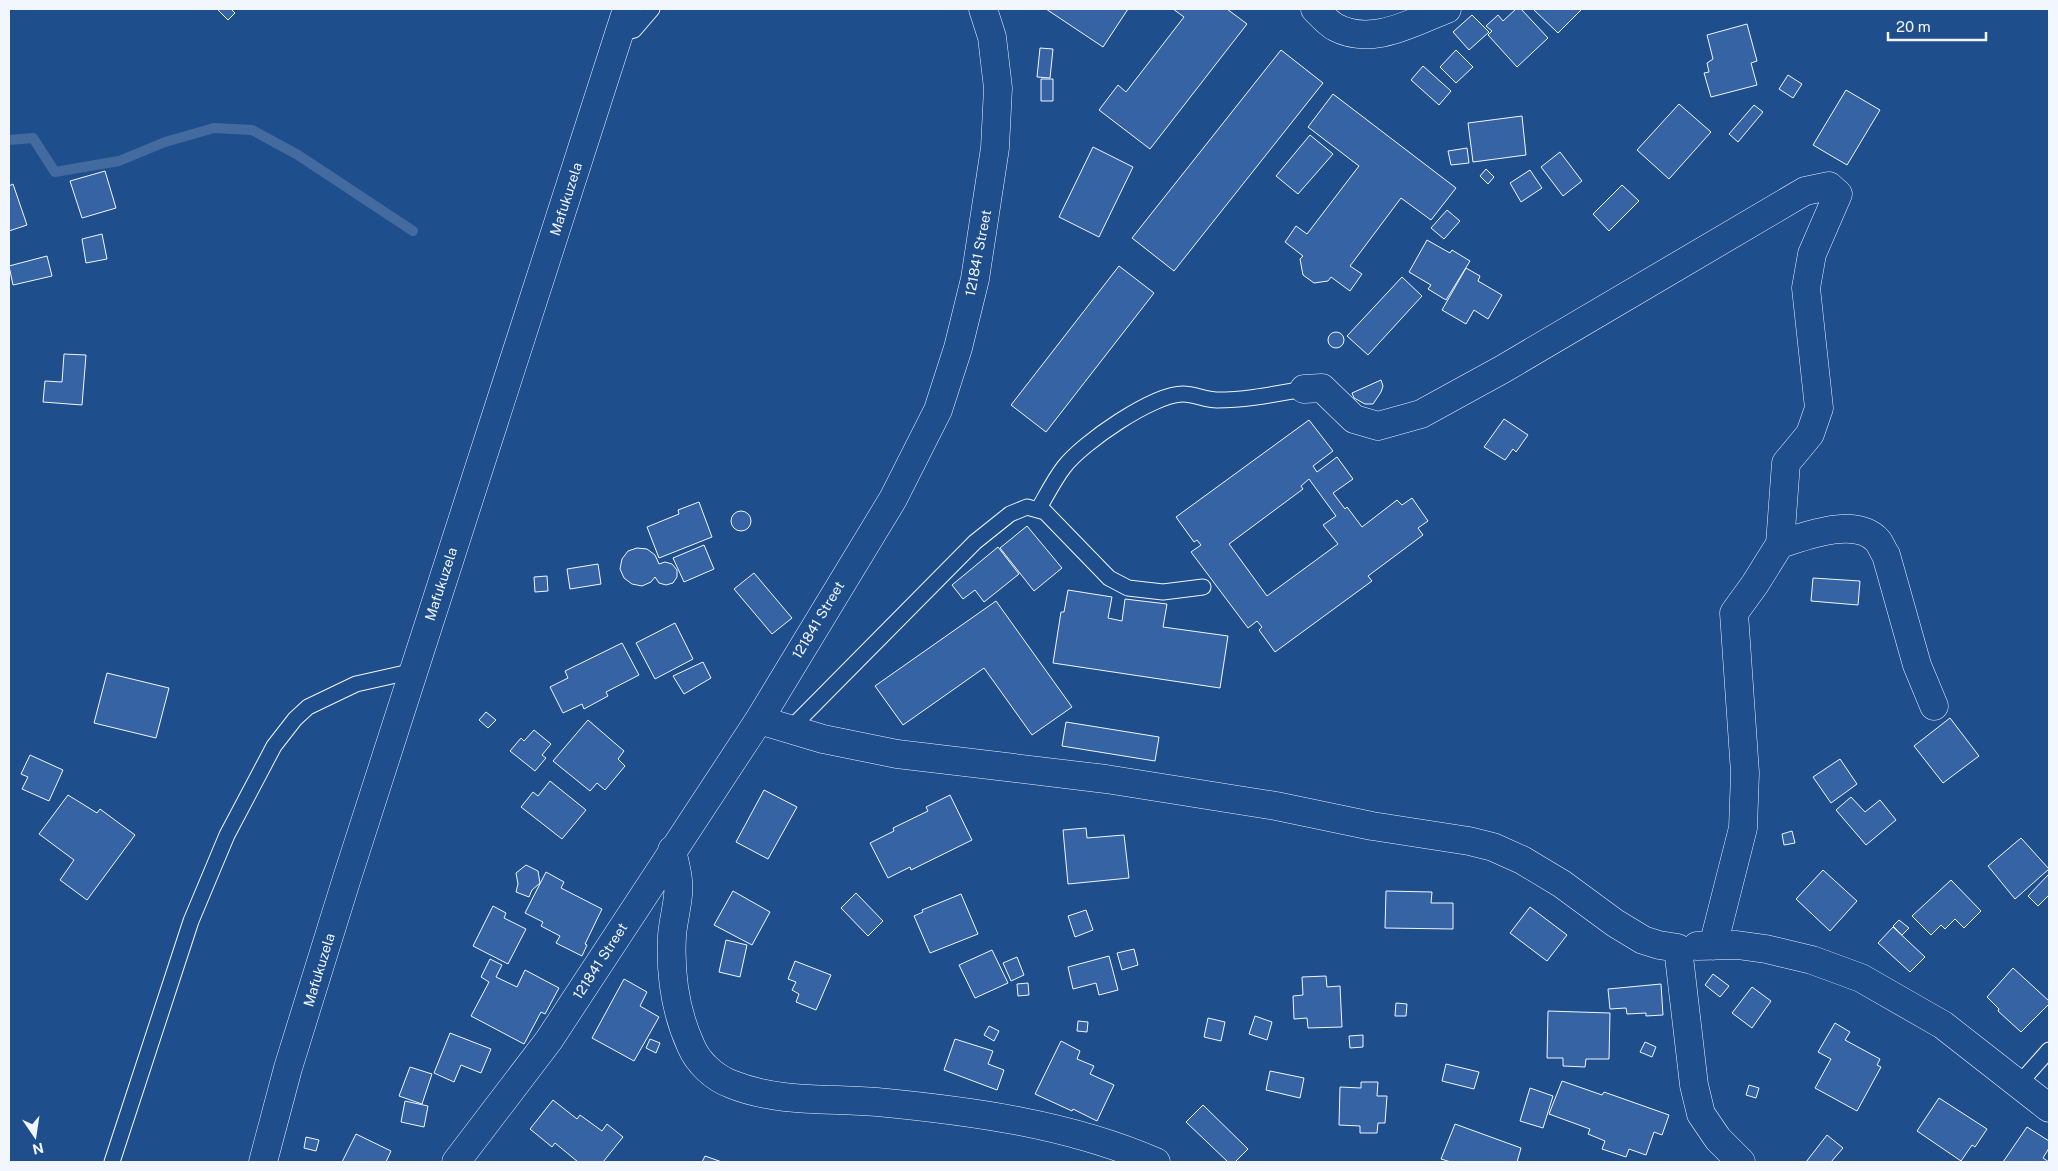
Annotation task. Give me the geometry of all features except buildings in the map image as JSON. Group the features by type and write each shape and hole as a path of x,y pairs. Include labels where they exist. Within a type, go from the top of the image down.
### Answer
{"street":[{"name":"121841 Street","path":"456,1162 549,1040 759,720 893,499 938,410 958,348 975,279 995,148 998,88 992,37 983,9"},
{"path":"1315,9 1334,26 1357,34 1368,35 1388,31 1447,9"},
{"name":"Mafukuzela","path":"263,1162 291,1059 623,21"},
{"path":"1304,389 1322,388 1354,419 1378,426 1421,414 1529,354 1805,191 1829,186 1838,194 1812,254 1806,288 1819,408 1810,434 1786,463 1780,544 1734,613 1745,773 1743,828 1713,946"},
{"path":"1780,544 1816,532 1840,529 1861,530 1878,541 1886,555 1917,665 1934,706"},
{"path":"759,720 823,739 897,754 1106,779 1276,806 1372,826 1469,840 1493,847 1522,860 1562,884 1615,923 1643,940 1678,948 1737,945 1766,950 1812,960 1861,978 1943,1024 2049,1108"},
{"path":"672,850 678,876 678,893 672,934 672,970 679,1014 692,1048 706,1069 730,1084 774,1096 940,1108 1090,1138 1156,1162"},
{"path":"1678,948 1694,1085 1701,1114 1718,1139 1741,1162"}],"lane":[{"path":"623,21 634,30 652,9"},
{"path":"1038,510 1065,466 1089,443 1130,416 1165,397 1183,394 1215,400 1258,397 1304,389"},
{"path":"790,729 974,542 1010,514 1027,507 1045,512 1109,578 1128,588 1163,592 1203,587"},
{"path":"112,1162 191,921 227,835 274,746 294,719 308,707 356,684 414,671"},
{"path":"2018,1085 2049,1050"}],"waterway":[{"path":"9,140 33,138 55,172 119,161 165,142 214,128 252,130 298,155 413,231"}]}
